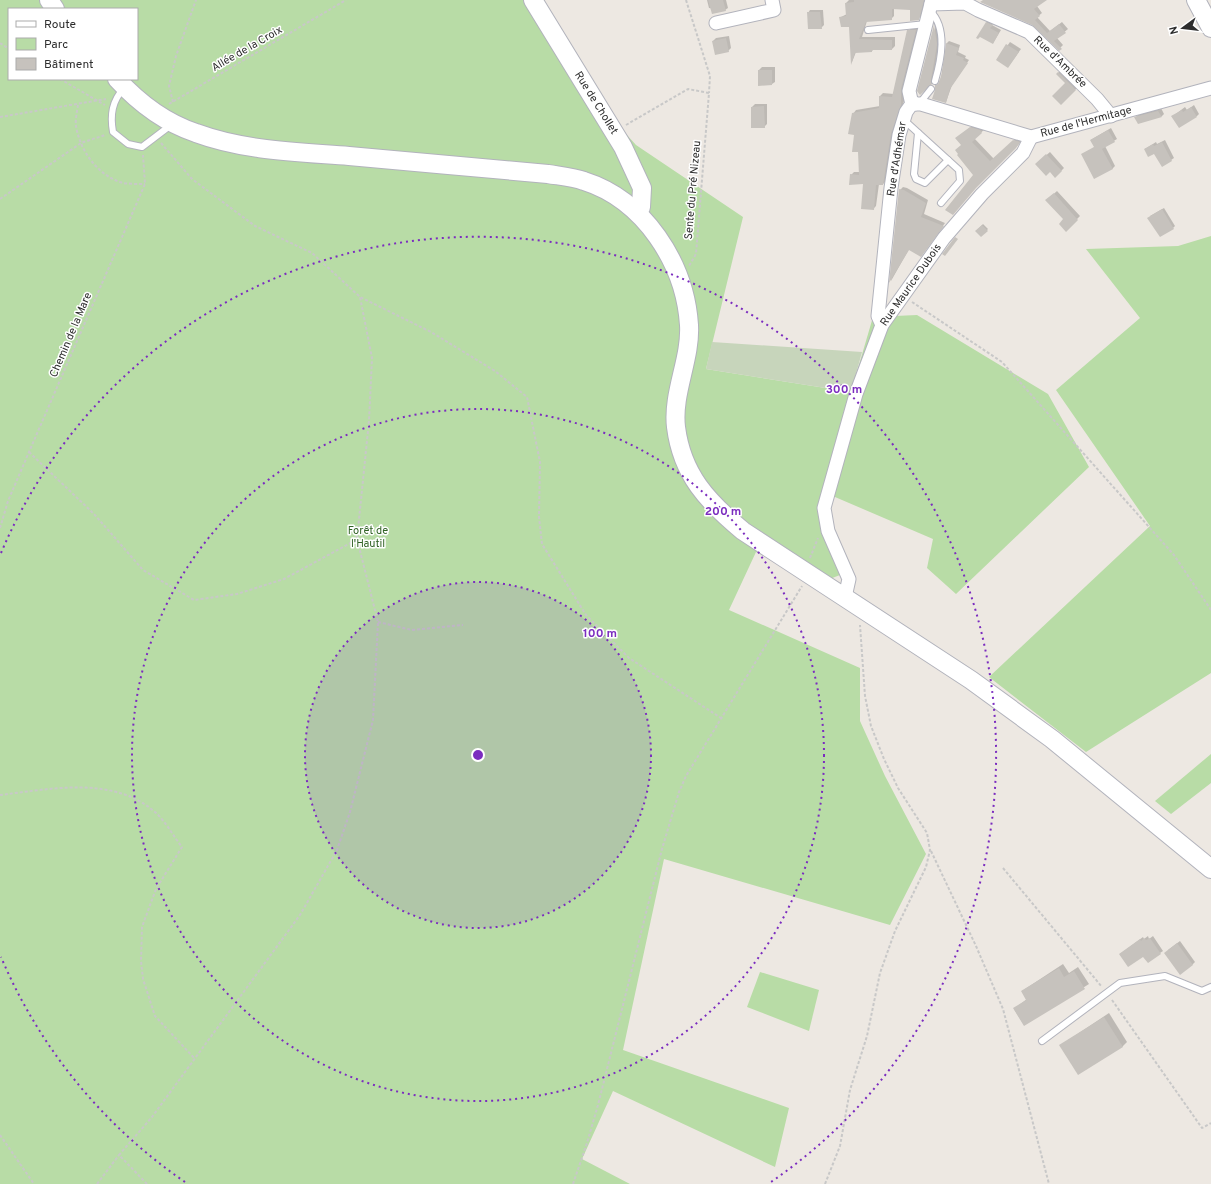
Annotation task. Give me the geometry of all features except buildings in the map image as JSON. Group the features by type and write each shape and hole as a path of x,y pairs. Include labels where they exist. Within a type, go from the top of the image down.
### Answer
{"main road":[{"name":"Rue de Chollet","path":"533,0 623,147 642,188 641,207 637,211"},
{"path":"1196,0 1211,28"},
{"path":"119,87 174,123 195,133 216,140 250,147 548,174 591,184 611,193 637,211 652,228 665,248 680,283 689,325 677,408 676,426 687,467 695,483 717,510 743,531 809,567 860,608 971,680 1052,739 1211,869"}],"street":[{"path":"716,23 774,10 772,0"},
{"name":"Rue d'Ambrée","path":"931,5 965,3 1029,32 1097,99 1111,116"},
{"path":"917,104 911,100 909,91 931,5"},
{"name":"Rue de l'Hermitage","path":"917,104 1031,137 1211,88"},
{"name":"Rue d'Adhémar","path":"882,325 878,316 891,188 903,119 908,108 917,104"},
{"name":"Rue Maurice Dubois","path":"845,597 850,578 828,531 824,508 856,394 882,325 944,238 982,194 1023,152 1031,137"}],"lane":[{"path":"931,5 938,20 940,31 940,45 935,81"},
{"path":"868,30 926,24"},
{"path":"119,87 112,109 111,120 114,132 128,144 142,147 157,138 174,123"},
{"path":"917,104 931,89"},
{"path":"903,119 959,170 960,182 941,203"},
{"path":"918,133 914,174 916,179 924,183 948,160"},
{"path":"1042,1041 1120,982 1165,976 1202,991 1211,987"}],"path":[{"path":"173,102 169,86 174,64 196,0"},
{"name":"Allée de la Croix","path":"156,112 346,0"},
{"name":"Sente du Pré Nizeau","path":"680,283 696,254 710,76 686,0"},
{"path":"62,80 112,109"},
{"path":"0,116 99,102 119,87"},
{"path":"614,131 688,89 708,93"},
{"path":"78,105 76,125 81,144 89,160 105,173 123,183 145,184"},
{"path":"0,199 81,144 114,132"},
{"path":"157,138 192,179 254,226 312,253 360,297 430,332 496,371 527,397 540,462 539,517 542,544 586,615 629,658 722,718"},
{"name":"Chemin de la Mare","path":"0,528 8,501 28,452 145,184 142,147"},
{"path":"903,296 1002,362 1174,554 1211,610"},
{"path":"97,1184 119,1155 152,1117 300,915 337,850 350,812 373,720 378,622 357,539 369,421 372,358 360,297"},
{"path":"28,452 94,514 144,570 194,600 237,594 284,579 357,539"},
{"path":"573,1184 588,1143 662,849 679,792 686,776 722,718 809,567 816,543"},
{"path":"860,608 860,636 865,696 871,726 884,759 898,788 927,833 930,850 976,946 1003,1009 1049,1184"},
{"path":"378,622 412,630 463,625"},
{"path":"0,795 48,789 99,788 132,797 157,813 182,847 156,888 142,927 143,979 155,1016 195,1059"},
{"path":"825,1184 840,1146 850,1090 867,1036 880,973 895,931 926,866 930,850"},
{"path":"0,1135 34,1184"},
{"path":"119,1155 147,1184"}],"green space":[{"name":"Forêt de l'Hautil","path":"0,0 535,0 599,104 636,145 743,217 706,369 851,392 873,317 917,315 1048,394 1089,467 956,594 927,568 933,539 821,491 840,575 822,582 756,552 729,610 860,668 860,721 885,776 926,854 890,925 664,859 623,1050 789,1108 775,1167 613,1091 582,1159 630,1184 0,1184"},
{"path":"1211,236 1211,673 1086,752 989,677 1150,526 1056,390 1140,318 1086,249 1178,246"},
{"path":"712,342 862,352 851,392 706,369"},
{"path":"1211,754 1211,783 1171,814 1155,801"},
{"path":"760,972 819,990 809,1031 747,1007"}]}
